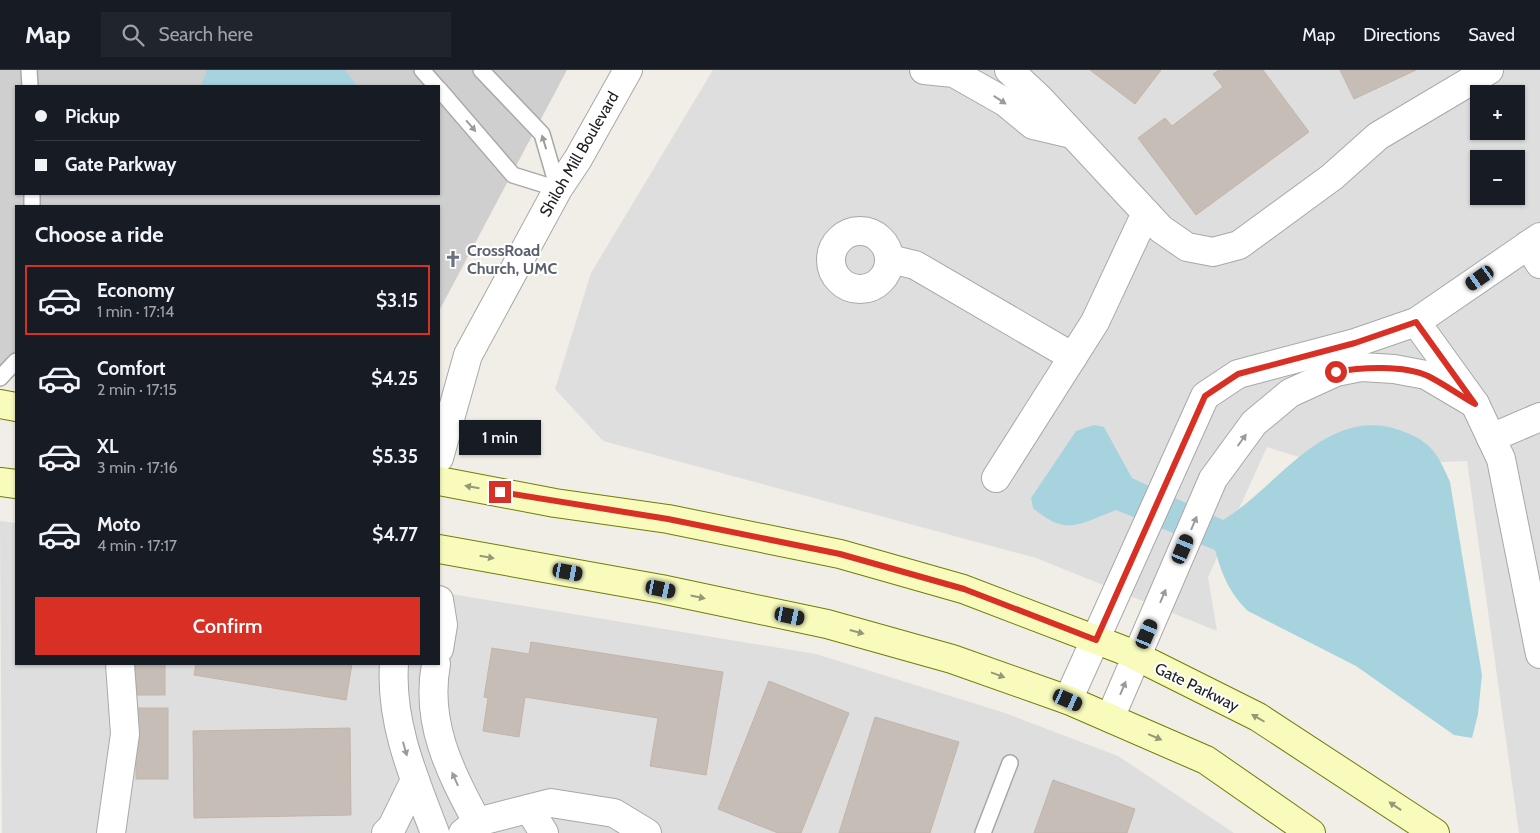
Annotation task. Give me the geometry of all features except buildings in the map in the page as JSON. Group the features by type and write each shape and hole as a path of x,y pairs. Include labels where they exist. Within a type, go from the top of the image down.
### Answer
{"main road":[{"path":"0,404 15,407"},
{"name":"Gate Parkway","path":"440,481 555,503 668,519 840,554 964,589 1136,657 1258,717 1436,833"},
{"path":"0,482 15,484"},
{"path":"440,549 661,589 827,624 952,659 1068,700 1206,760 1312,833"}],"street":[{"name":"Shiloh Mill Boulevard","path":"440,454 468,355 558,189 578,159 628,70"},
{"path":"924,70 972,76 1033,124 1071,134"},
{"path":"1009,70 1040,99 1161,229 1187,247 1213,252 1239,245 1332,177 1378,136 1489,70"},
{"path":"996,478 1095,322 1146,213"},
{"path":"1068,700 1205,396 1238,374 1355,343 1416,322 1536,249"},
{"path":"890,259 915,266 1073,357"},
{"path":"1416,322 1475,404 1501,459 1529,547 1540,654"},
{"path":"1110,718 1213,479 1254,423 1290,393 1336,372 1361,367 1394,369 1426,375 1475,404"},
{"path":"1491,438 1540,417"},
{"path":"440,606 443,624 440,643"},
{"path":"111,833 125,734 120,665"},
{"path":"394,665 394,701 398,723 415,780 435,833"},
{"path":"436,665 432,696 442,746 470,828 551,803 614,813 647,833"},
{"path":"394,701 432,696"},
{"path":"386,833 392,827 415,780"},
{"path":"529,809 544,833"}],"lane":[{"path":"30,70 30,85"},
{"path":"422,70 435,85"},
{"path":"480,70 542,134 558,189"},
{"path":"440,90 513,175 558,189"},
{"path":"0,378 15,362"},
{"path":"983,833 1010,763"}],"shaded area":[{"name":"CrossRoad Church, UMC","path":"0,70 567,70 440,309 440,205 15,205 15,368 0,365"},
{"path":"713,70 1540,70 1540,833 1519,833 1467,461 1328,466 1267,447 1208,577 1217,631 1036,558 603,441 555,389 591,273"},
{"path":"0,521 15,523 15,665 440,665 440,592 816,654 1005,713 1118,756 1234,833 2,833"}],"water":[{"path":"207,70 345,70 356,85 201,85"},
{"path":"1094,425 1104,427 1132,478 1223,520 1243,506 1304,454 1325,439 1348,429 1372,425 1399,430 1426,443 1437,455 1450,482 1482,675 1478,714 1472,738 1454,735 1356,666 1248,611 1227,583 1215,550 1116,510 1082,523 1064,525 1055,523 1033,508 1031,498 1076,431"}],"place":[{"name":"CrossRoad Church, UMC","path":"453,259"}],"route":[{"path":"500,492 555,503 668,519 840,554 964,589 1096,640 1205,396 1238,374 1355,343 1416,322 1475,404 1426,375 1394,369 1361,367 1336,372"}]}
